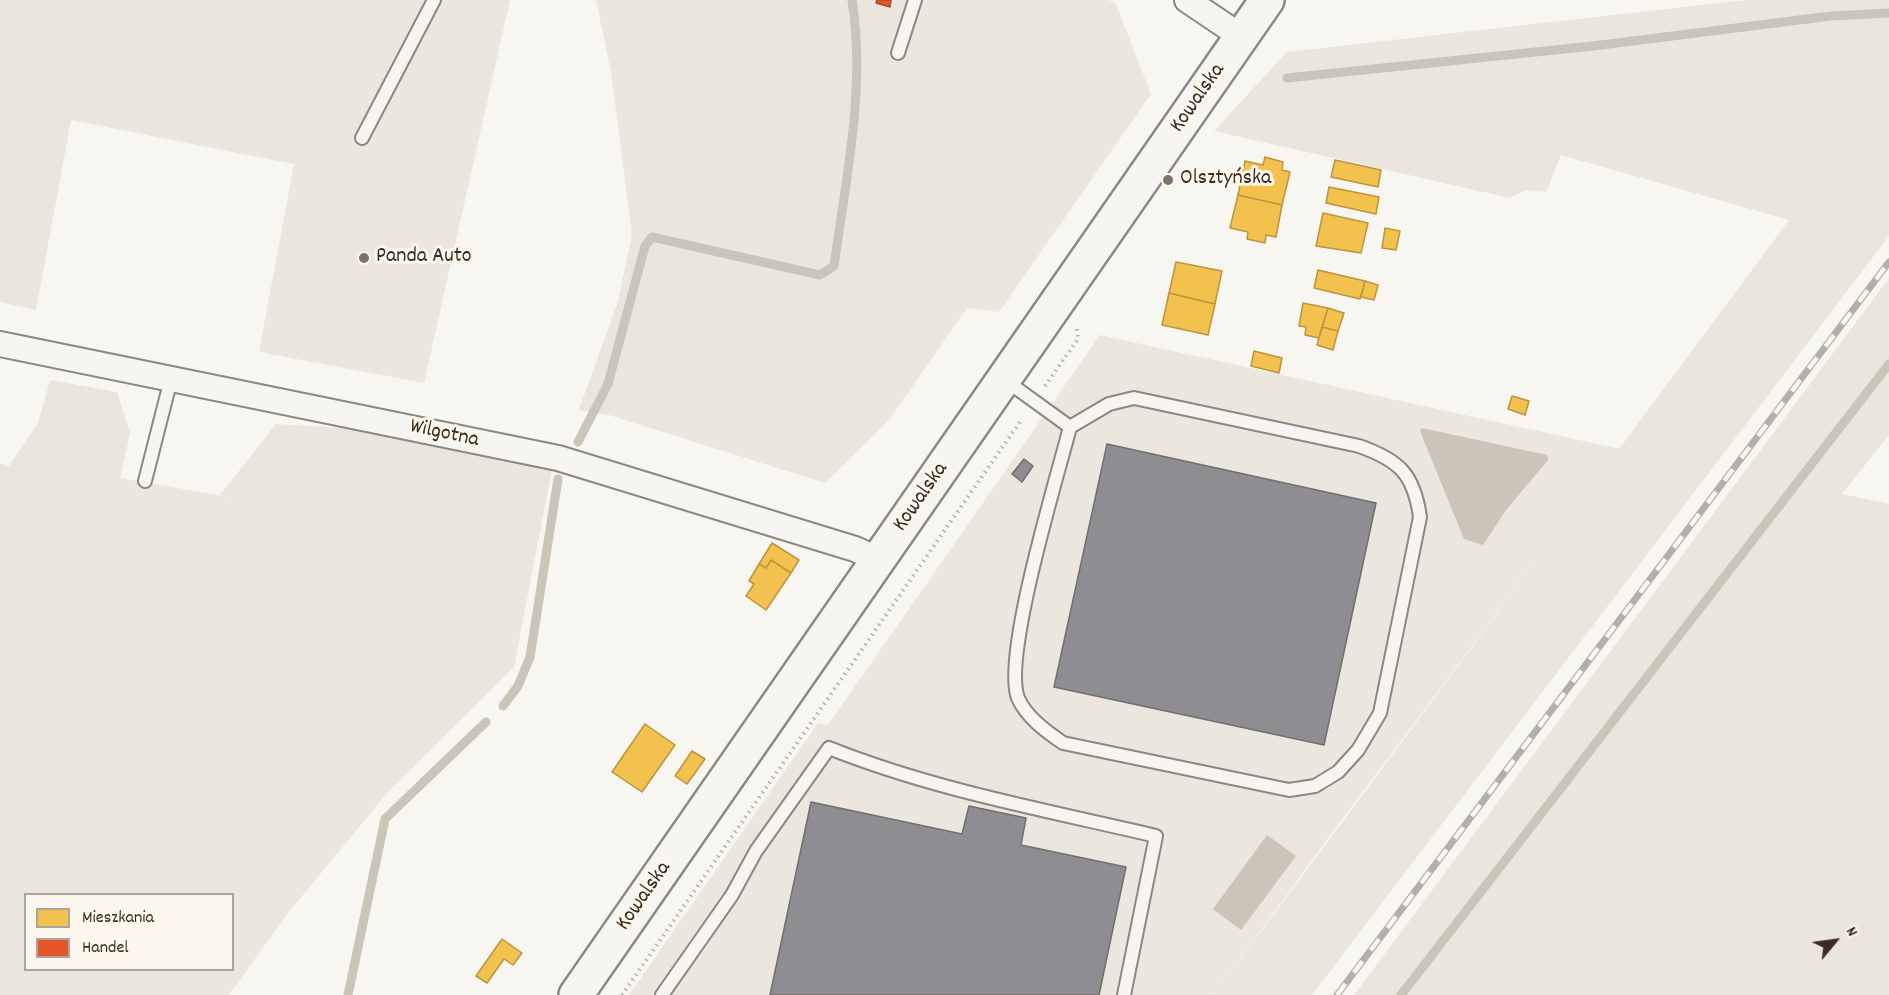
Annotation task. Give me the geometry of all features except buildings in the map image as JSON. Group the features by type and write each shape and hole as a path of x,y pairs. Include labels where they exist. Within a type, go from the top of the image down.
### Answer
{"street":[{"path":"1187,0 1242,37"},
{"name":"Kowalska","path":"576,995 1267,0"},
{"name":"Wilgotna","path":"0,344 558,459 855,549 877,563"}],"lane":[{"path":"362,138 434,0"},
{"path":"898,53 915,0"},
{"path":"145,481 171,379"},
{"path":"1005,380 1070,427"},
{"path":"1134,398 1359,446 1382,454 1404,470 1417,494 1420,517 1380,713 1359,750 1338,772 1315,786 1288,790 1079,747 1063,743 1042,729 1018,698 1015,654 1070,427 1109,404 1134,398"},
{"path":"662,995 732,895 756,851 829,748 878,767 966,792 1156,836 1124,995"}],"path":[{"path":"622,995 1078,339 1076,324"}],"shaded area":[{"path":"0,0 206,0 71,120 36,310 0,302"},
{"name":"Panda Auto","path":"206,0 510,0 424,383 259,352 294,164 71,120"},
{"path":"596,0 1107,0 1115,2 1151,94 999,312 967,308 889,420 825,483 609,415 579,410 618,302 632,235 611,72"},
{"path":"843,0 865,0 871,36 872,77 842,286 771,275 660,252 636,344 609,415 579,410 618,302 632,235 648,231 824,263 850,83"},
{"path":"1746,0 1889,0 1889,236 1312,995 1214,995 1789,220 1561,155 1546,192 1527,190 1510,198 1214,131 1287,52"},
{"path":"1889,278 1889,435 1842,494 1889,504 1889,995 1354,995"},
{"path":"1100,335 1620,449 1334,830 1214,995 629,995 818,723 828,725"},
{"path":"50,380 117,392 130,433 104,552 0,712 0,463 9,466 38,423"},
{"path":"276,424 374,430 552,470 533,568 220,495"},
{"path":"1422,428 1547,455 1548,460 1506,510 1483,545 1464,539 1420,431"},
{"path":"120,478 246,500 533,568 514,667 388,792 288,913 229,995 0,995 0,712 103,552"},
{"path":"840,766 864,770 857,803 808,794 823,773"},
{"path":"1267,835 1296,856 1241,930 1213,909"},
{"path":"785,863 754,995 704,995 769,902"}],"waterway":[{"path":"578,442 608,384 645,246 652,237 820,275 834,266 856,100 856,33 852,0"},
{"path":"1287,78 1593,46 1831,16 1889,13"},
{"path":"1401,995 1889,364"},
{"path":"503,706 518,686 530,657 558,479"},
{"path":"348,995 385,819 486,722"}],"railway":[{"path":"1337,995 1889,262"}],"place":[{"name":"Olsztyńska","path":"1168,180"},
{"name":"Panda Auto","path":"364,258"}]}
